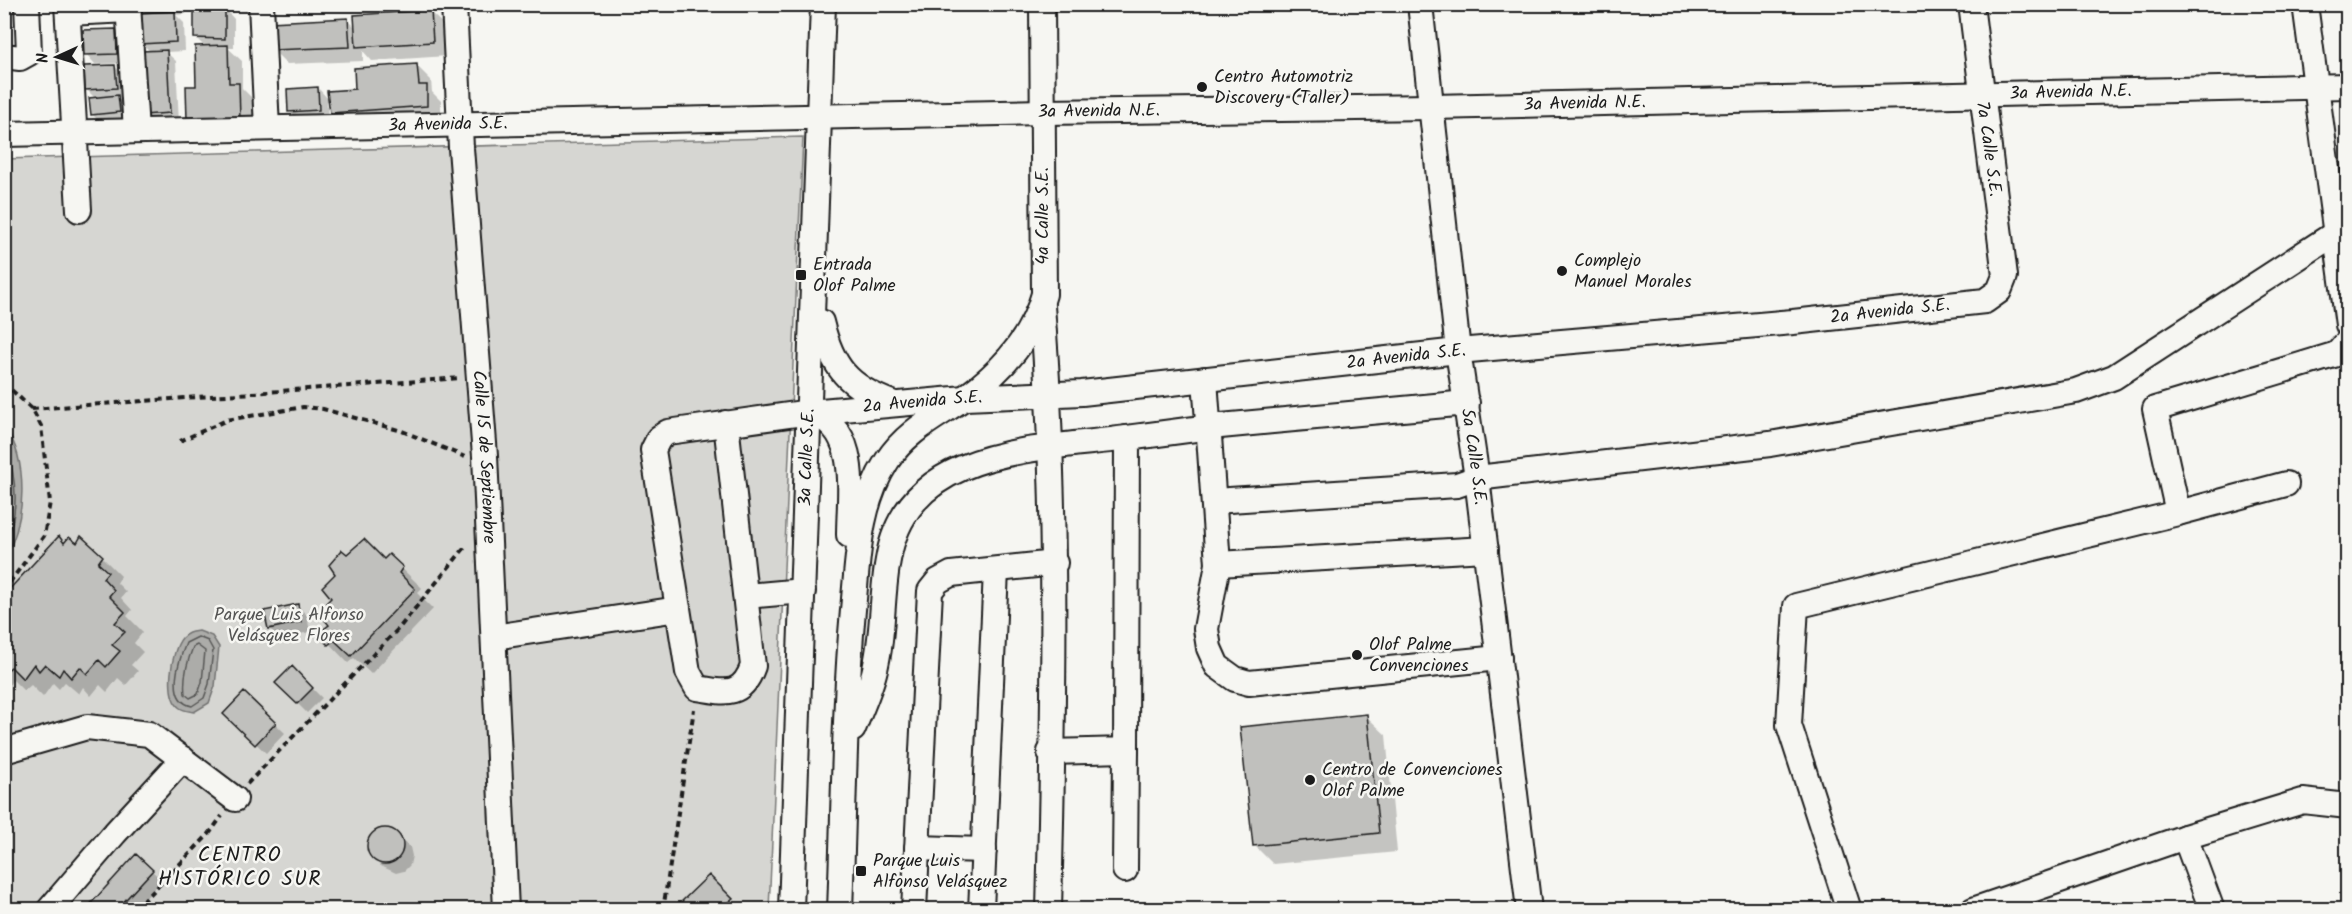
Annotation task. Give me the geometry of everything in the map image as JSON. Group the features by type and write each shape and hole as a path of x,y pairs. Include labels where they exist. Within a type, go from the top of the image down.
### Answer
{"street":[{"path":"4,56 20,58 29,53 27,4"},
{"path":"261,4 267,128"},
{"name":"Calle 15 de Septiembre","path":"454,4 462,123 461,148 485,456 506,909"},
{"name":"3a Calle S.E.","path":"791,909 815,290 823,4"},
{"name":"4a Calle S.E.","path":"965,398 997,372 1020,347 1032,328 1044,294 1042,4"},
{"name":"5a Calle S.E.","path":"1420,4 1458,351 1477,478 1529,909"},
{"name":"7a Calle S.E.","path":"1971,4 1980,94 2005,276 1999,291"},
{"path":"2306,4 2334,234 2348,325"},
{"path":"79,210 67,9 129,7 136,131"},
{"name":"3a Avenida N.E.","path":"821,117 1432,107 2348,86"},
{"name":"3a Avenida S.E.","path":"74,132 821,117"},
{"path":"4,134 74,132"},
{"path":"1214,501 1457,485 1477,478 1772,452 2076,391 2114,377 2334,234"},
{"path":"815,290 827,345 840,370 868,393 896,404"},
{"name":"2a Avenida S.E.","path":"698,687 688,672 653,450 659,438 668,432 810,412 965,398 1049,394 1458,351 1805,321 1985,301 1999,291"},
{"path":"1041,303 1049,394 1055,563 1049,909"},
{"path":"2178,513 2156,409 2337,354 2348,341"},
{"path":"1204,379 1210,427 1218,564 1206,628 1209,648 1217,666 1235,679 1249,683 1499,658"},
{"path":"840,909 849,664 861,528 867,503 877,478 900,444 915,429 965,398"},
{"path":"845,748 874,673 893,536 906,512 920,494 960,467 977,460 1051,448 1210,427 1467,403"},
{"path":"810,412 824,417 836,428 849,462 849,664"},
{"path":"698,687 718,692 740,690 747,683 753,666 726,423"},
{"path":"1125,870 1127,438"},
{"path":"1849,909 1789,725 1796,606 2178,513 2286,484"},
{"path":"1218,564 1486,549"},
{"path":"914,909 930,591 938,581 951,574 1055,563"},
{"path":"981,909 996,570"},
{"path":"746,596 803,591"},
{"path":"494,637 678,609"},
{"path":"4,751 87,727 109,727 148,734 235,799"},
{"path":"1050,752 1126,750"},
{"path":"49,909 183,759"},
{"path":"1973,909 2185,837 2303,801 2348,806"},
{"path":"2185,837 2212,909"},
{"path":"917,848 984,850"}],"path":[{"path":"32,409 478,376"},
{"path":"4,384 32,409 41,426 50,502 44,536 4,590"},
{"path":"180,441 227,420 303,407 323,409 402,431 464,457 485,456"},
{"path":"135,909 209,834 252,778 399,628 488,520"},
{"path":"663,909 698,687"}],"green space":[{"name":"Parque Luis Alfonso Velásquez Flores","path":"803,137 769,909 5,909 4,159"}],"water":[{"path":"5,426 18,457 22,492 17,527 5,558"},
{"path":"199,631 212,636 219,647 215,686 209,703 194,712 182,709 175,702 172,694 171,674 178,644 188,633"}],"building":[{"path":"137,4 177,5 138,8"},
{"path":"194,7 225,8 225,39 194,38"},
{"path":"431,10 433,42 356,47 354,15"},
{"path":"175,11 176,42 140,44 139,13"},
{"path":"348,18 350,47 271,50 270,22"},
{"path":"116,29 117,54 84,55 83,30"},
{"path":"228,45 229,83 239,83 240,119 187,120 186,86 196,86 195,46"},
{"path":"167,50 170,113 143,115 140,51"},
{"path":"417,64 419,85 427,85 427,106 330,113 327,91 355,89 354,68"},
{"path":"115,65 117,88 85,90 84,66"},
{"path":"318,87 319,110 288,112 287,89"},
{"path":"118,95 120,112 91,115 89,98"},
{"path":"59,536 64,543 69,537 77,543 81,536 103,556 98,563 108,572 103,578 114,590 109,596 125,612 115,623 125,632 112,645 120,651 106,667 99,660 87,674 80,667 71,678 63,669 59,676 45,664 39,671 34,664 23,679 11,667 4,673 4,595"},
{"path":"364,539 384,559 389,554 403,567 399,573 415,589 351,656 334,640 328,645 317,634 329,625 324,619 329,614 325,610 328,606 326,603 331,598 322,587 335,574 329,565 342,550 347,554"},
{"path":"298,604 301,622 268,629 264,611"},
{"path":"292,666 313,688 297,704 275,683"},
{"path":"244,692 276,723 255,745 223,714"},
{"name":"Centro de Convenciones Olof Palme","path":"1367,714 1379,833 1253,846 1240,727"},
{"path":"385,828 398,833 403,846 398,859 385,864 372,859 367,846 372,833"},
{"path":"136,854 153,870 116,910 85,910"},
{"path":"2348,858 2348,875 2343,859"},
{"path":"709,875 733,899 725,905 730,910 685,910 679,904"}],"place":[{"name":"Centro Automotriz Discovery (Taller)","path":"1202,87"},
{"name":"Complejo Manuel Morales","path":"1562,271"},
{"name":"Entrada Olof Palme","path":"801,275"},
{"name":"Olof Palme Convenciones","path":"1357,655"},
{"name":"Centro de Convenciones Olof Palme","path":"1310,780"},
{"name":"Parque Luis Alfonso Velásquez","path":"861,871"}],"district":[{"name":"CENTRO HISTÓRICO SUR","path":"240,867"}]}
